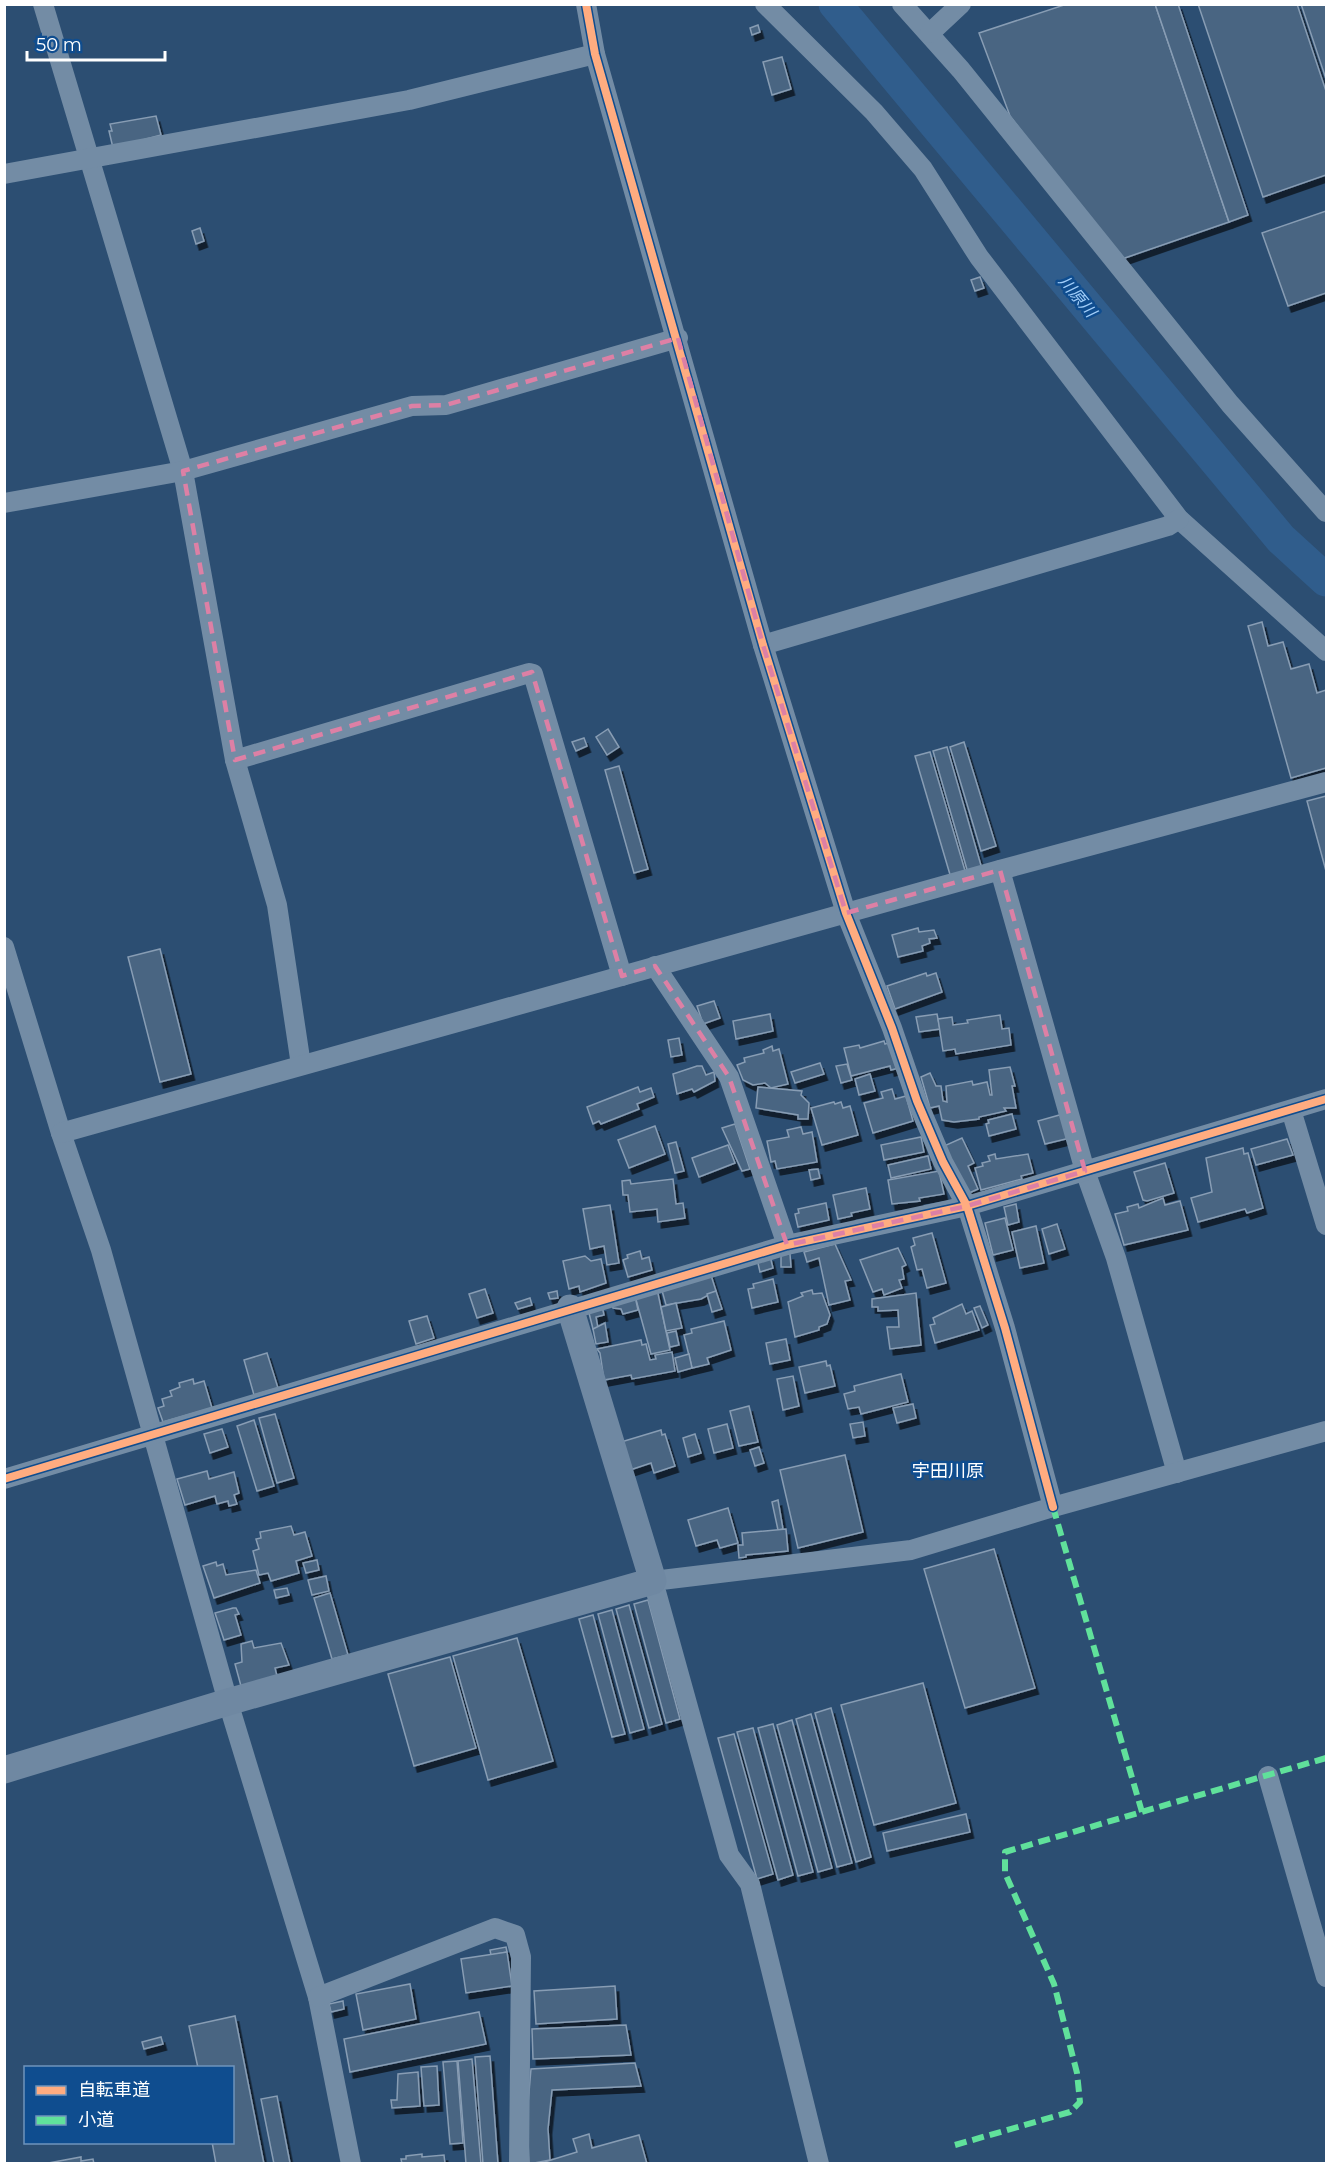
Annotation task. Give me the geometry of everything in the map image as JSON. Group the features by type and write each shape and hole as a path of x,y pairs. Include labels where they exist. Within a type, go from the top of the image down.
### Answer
{"street":[{"path":"43,4 183,471 235,760 277,905 301,1065"},
{"path":"586,4 595,54 678,338 763,645 846,913 892,1028 917,1101 967,1206 1005,1328 1053,1507"},
{"path":"765,4 874,112 923,169 979,256 1179,519 1326,651"},
{"path":"902,4 930,33 1230,404 1326,512"},
{"path":"930,33 960,4"},
{"path":"4,174 409,100 595,54"},
{"path":"4,503 183,471 412,405 446,405 678,338"},
{"path":"763,645 1168,526 1179,519"},
{"path":"235,760 533,674 622,975"},
{"path":"61,1132 1000,870 1326,782"},
{"path":"1000,870 1085,1171 1116,1258 1177,1473"},
{"path":"4,947 61,1132 101,1250 228,1702 318,1996 351,2163"},
{"path":"655,966 729,1077 787,1245"},
{"path":"4,1479 787,1245 967,1206 1326,1100"},
{"path":"1291,1110 1326,1225"},
{"path":"570,1308 653,1581 729,1855 750,1884 819,2163"},
{"path":"4,1770 228,1702 653,1581 911,1550 1053,1507 1326,1431"},
{"path":"1268,1776 1326,1977"},
{"path":"318,1996 495,1928 515,1935 521,1957 519,2163"}],"highlighted area":[{"path":"678,338 763,645 846,913 1000,870 1085,1171 967,1206 787,1245 729,1077 655,966 622,976 532,672 235,760 183,471 412,406 446,405"}],"building":[{"path":"1067,4 1155,4 1229,222 1119,260 1010,116 979,33"},
{"path":"1155,4 1178,4 1248,215 1229,222"},
{"path":"1198,4 1297,4 1326,91 1326,175 1263,197"},
{"path":"1301,4 1326,4 1326,79"},
{"path":"758,25 760,32 752,35 750,28"},
{"path":"782,57 791,89 772,95 763,62"},
{"path":"156,116 161,135 113,148 109,131 112,131 110,124"},
{"path":"1326,211 1326,293 1288,306 1262,233"},
{"path":"200,228 204,241 196,244 192,231"},
{"path":"980,277 984,288 975,291 971,280"},
{"path":"1262,622 1268,646 1283,642 1291,669 1309,664 1317,693 1326,690 1326,768 1291,778 1248,626"},
{"path":"608,729 619,747 607,755 596,737"},
{"path":"584,738 587,746 576,751 572,742"},
{"path":"964,742 996,846 981,851 950,747"},
{"path":"947,747 982,869 968,873 933,751"},
{"path":"930,752 966,874 951,878 915,756"},
{"path":"619,766 648,869 634,873 605,770"},
{"path":"1326,796 1326,871 1307,801"},
{"path":"918,928 919,932 934,930 937,938 929,939 930,943 922,946 923,951 898,957 892,935"},
{"path":"160,949 191,1074 160,1082 128,957"},
{"path":"926,973 927,976 936,973 942,992 895,1009 887,986"},
{"path":"714,1001 720,1018 703,1024 697,1006"},
{"path":"770,1014 773,1031 736,1039 733,1021"},
{"path":"937,1014 940,1029 919,1032 916,1017"},
{"path":"1000,1015 1002,1029 1009,1028 1011,1045 956,1054 955,1049 943,1051 938,1019 952,1017 953,1025 968,1023 967,1020"},
{"path":"679,1038 682,1055 671,1057 668,1040"},
{"path":"884,1041 885,1044 891,1042 899,1068 891,1070 890,1066 851,1076 844,1048 859,1045 860,1048"},
{"path":"772,1046 773,1051 779,1049 788,1084 771,1088 765,1083 753,1085 743,1080 737,1065 745,1062 744,1058 764,1053 763,1050"},
{"path":"820,1063 824,1074 795,1083 791,1072"},
{"path":"847,1064 852,1080 841,1083 836,1066"},
{"path":"702,1066 706,1075 714,1072 715,1081 694,1092 692,1089 677,1094 673,1074"},
{"path":"1010,1067 1015,1086 1012,1086 1016,1108 1004,1108 1006,1111 979,1117 979,1119 954,1122 942,1120 939,1106 930,1108 921,1077 930,1073 936,1086 941,1086 943,1101 947,1102 946,1086 972,1081 973,1085 987,1082 990,1095 992,1095 989,1070"},
{"path":"870,1074 875,1091 859,1095 855,1079"},
{"path":"638,1087 640,1092 651,1088 654,1097 637,1104 639,1109 601,1124 599,1121 593,1124 587,1107"},
{"path":"758,1087 802,1091 801,1095 809,1103 808,1119 798,1119 798,1115 756,1108"},
{"path":"892,1089 895,1099 906,1096 913,1121 873,1133 864,1103 883,1098 881,1092"},
{"path":"834,1102 835,1104 841,1102 843,1108 850,1106 858,1135 822,1145 811,1108"},
{"path":"1012,1114 1016,1129 989,1136 986,1124 989,1123 988,1120"},
{"path":"1063,1114 1070,1138 1045,1144 1038,1121"},
{"path":"735,1124 750,1169 742,1171 722,1128"},
{"path":"655,1126 665,1154 629,1168 618,1140"},
{"path":"801,1127 803,1134 812,1132 817,1162 777,1169 775,1161 771,1162 767,1141 789,1137 787,1130"},
{"path":"921,1137 924,1152 884,1160 881,1145"},
{"path":"962,1138 974,1163 968,1166 978,1189 967,1194 944,1146"},
{"path":"1287,1139 1293,1155 1256,1165 1251,1149"},
{"path":"676,1142 684,1171 675,1173 668,1144"},
{"path":"728,1145 735,1163 699,1177 692,1158"},
{"path":"1243,1148 1244,1154 1248,1153 1263,1208 1247,1213 1245,1209 1198,1222 1191,1198 1212,1192 1206,1158"},
{"path":"995,1154 996,1159 1028,1154 1033,1173 1021,1176 1022,1179 981,1190 975,1168 983,1166 982,1163 990,1161 988,1156"},
{"path":"928,1156 931,1169 891,1178 888,1165"},
{"path":"1165,1163 1174,1193 1147,1201 1143,1200 1134,1172"},
{"path":"818,1169 820,1178 811,1180 809,1170"},
{"path":"939,1171 944,1194 919,1198 920,1201 892,1204 888,1180"},
{"path":"673,1179 676,1204 683,1203 685,1218 658,1222 657,1209 630,1212 628,1195 623,1195 622,1181 630,1180 631,1184"},
{"path":"866,1188 870,1209 851,1213 852,1216 838,1219 833,1195"},
{"path":"1163,1198 1165,1205 1180,1201 1188,1230 1124,1245 1115,1214 1128,1211 1127,1207 1138,1204 1139,1208"},
{"path":"826,1203 829,1220 798,1227 795,1214 799,1213 798,1209"},
{"path":"1016,1204 1019,1222 1008,1225 1004,1207"},
{"path":"610,1205 619,1263 607,1265 604,1246 590,1249 583,1209"},
{"path":"1005,1218 1013,1250 993,1255 985,1223"},
{"path":"1057,1224 1065,1249 1049,1254 1042,1229"},
{"path":"1036,1226 1044,1263 1020,1268 1012,1232"},
{"path":"932,1233 946,1283 927,1288 922,1269 917,1270 911,1247 915,1245 913,1238"},
{"path":"835,1244 851,1280 845,1281 850,1300 829,1305 819,1258 807,1262 804,1252"},
{"path":"898,1248 906,1265 902,1267 904,1279 899,1280 902,1288 884,1295 882,1289 873,1292 860,1260"},
{"path":"640,1251 642,1259 649,1257 652,1270 628,1277 623,1260 628,1258 627,1255"},
{"path":"790,1254 791,1267 781,1267 781,1255"},
{"path":"585,1256 591,1261 601,1259 606,1283 580,1292 579,1286 569,1289 563,1261"},
{"path":"770,1256 773,1268 760,1272 757,1259"},
{"path":"710,1272 716,1291 701,1299 666,1305 661,1287"},
{"path":"773,1279 778,1302 752,1308 748,1289 754,1288 753,1284"},
{"path":"485,1289 493,1313 477,1318 469,1294"},
{"path":"657,1289 670,1350 651,1354 635,1296"},
{"path":"812,1290 813,1294 822,1293 830,1315 827,1324 819,1327 819,1330 795,1337 788,1302 803,1296 801,1293"},
{"path":"557,1291 558,1298 550,1299 548,1293"},
{"path":"716,1291 722,1309 712,1312 707,1294"},
{"path":"916,1293 921,1345 890,1349 887,1327 899,1327 898,1310 878,1311 878,1307 872,1307 872,1299"},
{"path":"635,1296 638,1310 623,1314 621,1309 613,1308 611,1302"},
{"path":"530,1298 532,1305 518,1309 515,1303"},
{"path":"676,1303 682,1328 666,1331 661,1307"},
{"path":"962,1304 966,1314 972,1311 979,1330 935,1343 930,1325 935,1324 933,1318"},
{"path":"602,1306 604,1315 596,1317 598,1328 593,1329 588,1309"},
{"path":"980,1306 988,1325 982,1328 974,1308"},
{"path":"427,1316 434,1338 416,1344 409,1321"},
{"path":"724,1321 731,1350 707,1358 709,1364 692,1368 684,1335 692,1333 691,1329"},
{"path":"605,1323 608,1342 596,1344 593,1329"},
{"path":"676,1331 679,1345 670,1347 667,1333"},
{"path":"786,1339 790,1360 770,1364 766,1343"},
{"path":"641,1340 642,1345 646,1344 650,1360 656,1359 655,1355 672,1352 675,1371 632,1379 631,1375 604,1380 600,1353 597,1349"},
{"path":"267,1353 278,1388 254,1395 244,1360"},
{"path":"689,1354 692,1368 678,1372 675,1358"},
{"path":"826,1361 827,1366 830,1365 835,1386 805,1393 799,1367"},
{"path":"901,1374 908,1402 861,1414 859,1407 848,1409 844,1394 855,1391 854,1386"},
{"path":"793,1376 799,1406 783,1410 777,1379"},
{"path":"193,1379 194,1384 204,1381 212,1408 163,1422 158,1408 164,1406 162,1399 172,1396 170,1391 180,1387 179,1383"},
{"path":"913,1404 916,1418 897,1423 893,1408"},
{"path":"749,1406 758,1442 739,1446 730,1411"},
{"path":"275,1414 294,1478 277,1483 259,1418"},
{"path":"254,1420 274,1486 257,1491 237,1426"},
{"path":"863,1422 865,1436 853,1438 850,1424"},
{"path":"727,1424 733,1448 714,1453 708,1429"},
{"path":"222,1429 228,1447 210,1453 204,1434"},
{"path":"661,1430 662,1435 665,1434 675,1466 654,1473 651,1463 630,1470 621,1442"},
{"path":"695,1434 701,1453 688,1457 683,1438"},
{"path":"759,1447 764,1463 755,1466 750,1450"},
{"path":"845,1455 863,1532 798,1548 780,1470"},
{"path":"207,1471 209,1479 234,1472 239,1493 234,1495 237,1504 229,1506 228,1501 217,1504 215,1496 185,1505 177,1479"},
{"path":"778,1500 783,1529 778,1530 772,1502"},
{"path":"728,1508 738,1543 720,1548 717,1540 696,1546 688,1520"},
{"path":"291,1526 294,1535 305,1532 312,1556 296,1561 299,1573 271,1581 268,1573 259,1575 253,1551 259,1549 256,1539 261,1538 260,1532"},
{"path":"786,1529 788,1551 746,1555 746,1557 739,1558 738,1545 743,1545 742,1533"},
{"path":"994,1549 1035,1688 965,1708 924,1569"},
{"path":"317,1560 319,1570 306,1573 303,1563"},
{"path":"216,1562 217,1566 223,1564 226,1575 256,1570 260,1583 214,1598 203,1566"},
{"path":"326,1576 329,1591 312,1595 308,1580"},
{"path":"287,1588 289,1595 276,1598 274,1590"},
{"path":"330,1593 348,1655 332,1659 314,1598"},
{"path":"648,1600 680,1719 666,1723 634,1604"},
{"path":"629,1605 662,1724 649,1728 616,1609"},
{"path":"236,1608 239,1614 235,1615 241,1635 224,1640 215,1613"},
{"path":"612,1610 644,1729 630,1733 598,1614"},
{"path":"593,1615 625,1734 612,1737 579,1619"},
{"path":"517,1638 553,1761 488,1780 453,1656"},
{"path":"252,1641 254,1648 281,1643 289,1665 275,1668 277,1676 241,1686 235,1664 242,1662 241,1644"},
{"path":"450,1657 476,1748 414,1766 388,1674"},
{"path":"923,1683 956,1803 874,1825 841,1705"},
{"path":"831,1708 871,1857 856,1862 815,1713"},
{"path":"811,1714 852,1863 837,1867 796,1719"},
{"path":"792,1720 832,1868 818,1872 777,1725"},
{"path":"773,1724 813,1872 798,1876 758,1728"},
{"path":"753,1728 793,1875 778,1880 737,1732"},
{"path":"734,1734 773,1874 757,1879 718,1738"},
{"path":"966,1814 970,1832 887,1851 883,1833"},
{"path":"506,1947 507,1952 491,1955 490,1950"},
{"path":"507,1952 512,1986 466,1993 461,1959"},
{"path":"410,1984 416,2019 363,2030 356,1994"},
{"path":"615,1986 617,2019 536,2024 534,1991"},
{"path":"343,2001 344,2009 331,2012 329,2004"},
{"path":"479,2012 486,2044 350,2072 344,2039"},
{"path":"235,2016 264,2164 216,2164 212,2144 234,2144 234,2066 198,2066 189,2026"},
{"path":"626,2025 631,2055 533,2059 532,2029"},
{"path":"161,2037 163,2044 144,2049 142,2042"},
{"path":"490,2056 498,2164 483,2164 475,2057"},
{"path":"472,2059 481,2164 466,2164 458,2061"},
{"path":"457,2061 463,2143 450,2144 443,2062"},
{"path":"635,2063 641,2086 552,2090 548,2129 550,2160 529,2164 527,2115 531,2069"},
{"path":"437,2066 439,2105 424,2106 421,2067"},
{"path":"418,2072 420,2106 392,2108 391,2100 397,2100 398,2074"},
{"path":"277,2096 290,2163 274,2164 261,2099"},
{"path":"589,2134 592,2148 639,2135 647,2164 538,2164 577,2152 573,2139"},
{"path":"422,2154 422,2157 444,2155 445,2164 402,2164 401,2159 406,2159 406,2156"},
{"path":"81,2157 81,2161 93,2159 94,2164 43,2164"}],"waterway":[{"name":"川原川","path":"835,4 1281,539 1326,580"}],"marked path":[{"path":"1053,1507 1142,1812"},
{"path":"955,2145 1070,2112 1080,2102 1077,2073 1054,1984 1005,1873 1005,1852 1326,1758"}],"cycle path":[{"path":"586,4 595,54 763,645 846,913 892,1028 917,1101 943,1162 967,1206 1005,1328 1053,1507"},
{"path":"4,1479 787,1245 967,1206 1326,1099"}],"district":[{"name":"宇田川原","path":"948,1471"}]}
